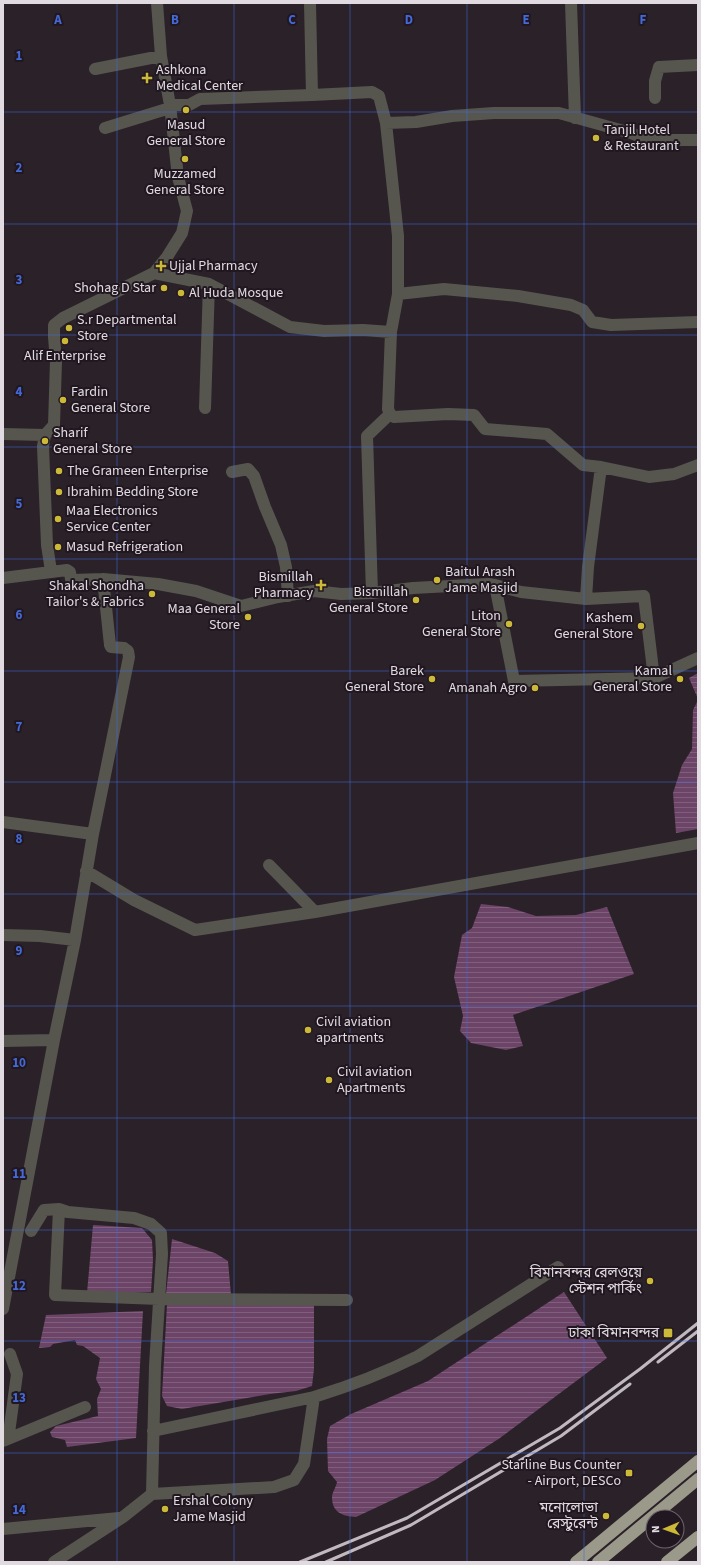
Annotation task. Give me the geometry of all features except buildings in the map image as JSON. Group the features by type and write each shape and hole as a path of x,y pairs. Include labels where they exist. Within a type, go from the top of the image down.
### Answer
{"highway":[{"path":"576,1562 698,1461"},
{"path":"598,1562 698,1479"},
{"path":"667,1562 698,1537"}],"street":[{"path":"51,571 47,545 43,446 45,435 54,425 56,361 54,325 63,318 154,273 168,257 182,233 187,211 178,177 170,106 161,56 157,3"},
{"path":"310,3 312,95"},
{"path":"571,3 574,118"},
{"path":"95,69 161,56"},
{"path":"655,98 655,81 659,67 698,66"},
{"path":"105,128 170,106 189,105 200,99 376,93 379,96 386,123 398,236 398,294 392,332 388,410 390,414 394,417 448,414 474,415 486,429 547,434 583,466 601,467 649,477 674,474 698,465"},
{"path":"386,123 416,122 452,116 494,113 559,113 631,133 648,140 698,140"},
{"path":"154,273 209,284 290,327 324,331 363,330 392,332"},
{"path":"205,408 209,284"},
{"path":"398,294 444,289 518,296 571,305 583,310 592,322 611,325 698,322"},
{"path":"372,593 367,436 390,414"},
{"path":"3,434 45,435"},
{"path":"586,599 588,567 601,467"},
{"path":"232,472 248,469 254,476 265,507 282,545 286,567 288,596"},
{"path":"3,578 67,570 70,572 72,580 103,579 158,584 196,591 240,606 314,592 341,594 372,593 413,588 494,585 520,592 586,599 644,596 654,678"},
{"path":"3,1309 54,1040 75,940 93,834 129,656 128,651 124,648 111,647 110,645 103,579"},
{"path":"494,585 514,681 654,678 698,658"},
{"path":"3,822 93,834"},
{"path":"86,871 134,900 195,930 316,912 698,843"},
{"path":"269,865 316,912"},
{"path":"3,935 40,936 75,940"},
{"path":"3,1041 54,1040"},
{"path":"59,1209 55,1295 159,1299 347,1300"},
{"path":"31,1231 44,1210 59,1209 68,1212 134,1218 151,1224 160,1233 162,1254 153,1431 152,1494"},
{"path":"153,1431 314,1397 348,1387 394,1368 418,1356 558,1267"},
{"path":"3,1440 9,1434 17,1374 10,1354"},
{"path":"54,1562 123,1517 152,1494 274,1487 294,1480 304,1464 314,1397"},
{"path":"3,1440 85,1407"},
{"path":"3,1529 123,1517"}],"shaded area":[{"path":"698,673 698,699 689,678"},
{"path":"698,700 698,829 676,833 673,793 682,765 692,749 693,710"},
{"path":"481,904 508,907 536,916 576,915 607,907 634,974 513,1015 523,1046 506,1050 471,1043 460,1031 463,1016 454,977 462,935 472,928"},
{"path":"93,1225 142,1228 152,1240 153,1260 151,1292 87,1293"},
{"path":"172,1239 215,1253 228,1261 231,1295 166,1294"},
{"path":"564,1292 607,1358 500,1438 435,1480 356,1517 347,1516 336,1510 332,1502 332,1497 337,1482 328,1471 327,1439 330,1426 351,1414 428,1381"},
{"path":"167,1304 314,1305 314,1369 312,1386 296,1391 182,1409 167,1406 162,1396"},
{"path":"143,1311 136,1438 67,1447 65,1440 52,1437 50,1432 56,1426 98,1416 97,1399 101,1389 96,1379 100,1358 83,1346 77,1345 75,1340 53,1344 50,1347 39,1348 46,1315"}],"railway":[{"path":"300,1562 407,1518 560,1428 640,1369 698,1323"},
{"path":"658,1362 698,1331"},
{"path":"326,1562 411,1525 561,1436 630,1384"}],"place":[{"name":"Ashkona Medical Center","path":"147,78"},
{"name":"Masud General Store","path":"186,110"},
{"name":"Tanjil Hotel & Restaurant","path":"596,138"},
{"name":"Muzzamed General Store","path":"185,159"},
{"name":"Ujjal Pharmacy","path":"161,266"},
{"name":"Shohag D Star","path":"164,288"},
{"name":"Al Huda Mosque","path":"181,293"},
{"name":"S.r Departmental Store","path":"69,328"},
{"name":"Alif Enterprise","path":"65,341"},
{"name":"Fardin General Store","path":"63,400"},
{"name":"Sharif General Store","path":"45,441"},
{"name":"The Grameen Enterprise","path":"59,471"},
{"name":"Ibrahim Bedding Store","path":"59,492"},
{"name":"Maa Electronics Service Center","path":"58,519"},
{"name":"Masud Refrigeration","path":"58,547"},
{"name":"Baitul Arash Jame Masjid","path":"437,580"},
{"name":"Bismillah Pharmacy","path":"321,585"},
{"name":"Shakal Shondha Tailor's & Fabrics","path":"152,594"},
{"name":"Bismillah General Store","path":"416,600"},
{"name":"Maa General Store","path":"248,617"},
{"name":"Liton General Store","path":"509,624"},
{"name":"Kashem General Store","path":"641,626"},
{"name":"Barek General Store","path":"432,679"},
{"name":"Kamal General Store","path":"680,679"},
{"name":"Amanah Agro","path":"535,688"},
{"name":"Civil aviation apartments","path":"308,1030"},
{"name":"Civil aviation Apartments","path":"329,1080"},
{"name":"বিমানবন্দর রেলওয়ে স্টেশন পার্কিং","path":"650,1281"},
{"name":"ঢাকা বিমানবন্দর","path":"668,1333"},
{"name":"Starline Bus Counter - Airport, DESCo","path":"629,1473"},
{"name":"Ershal Colony Jame Masjid","path":"165,1509"},
{"name":"মনোলোভা রেস্টুরেন্ট","path":"606,1516"}]}
